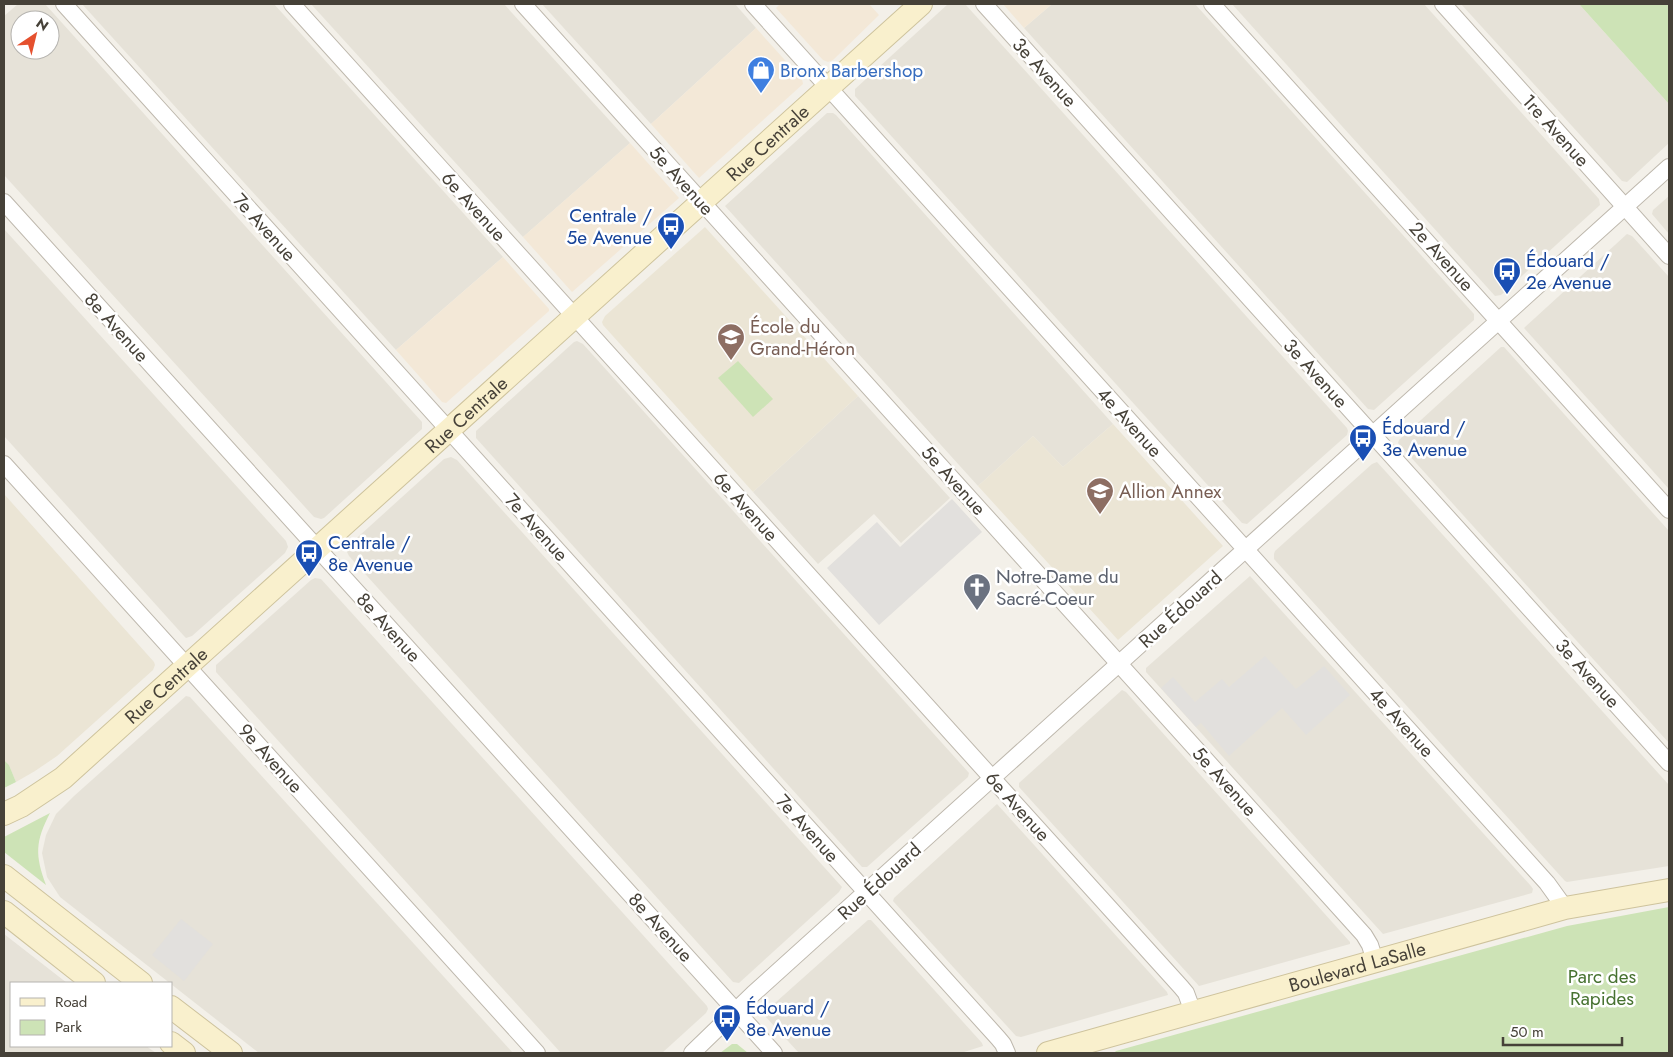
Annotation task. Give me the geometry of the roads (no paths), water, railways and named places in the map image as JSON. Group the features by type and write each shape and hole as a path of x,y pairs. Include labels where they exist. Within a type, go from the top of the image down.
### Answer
{"street":[{"name":"7e Avenue","path":"64,4 1001,1042 1007,1053"},
{"name":"6e Avenue","path":"292,4 1181,987 1187,995 1193,1012"},
{"name":"5e Avenue","path":"523,4 1364,935 1370,945 1375,961"},
{"name":"4e Avenue","path":"753,4 1546,883 1565,908"},
{"name":"Rue Centrale","path":"4,814 21,806 63,778 921,4"},
{"name":"3e Avenue","path":"984,4 1669,763"},
{"name":"2e Avenue","path":"1212,4 1669,510"},
{"name":"1re Avenue","path":"1443,4 1669,256"},
{"name":"Rue Édouard","path":"692,1053 866,893 1669,167"},
{"name":"8e Avenue","path":"4,202 774,1053"},
{"name":"9e Avenue","path":"4,464 537,1053"},
{"path":"4,876 140,982"},
{"name":"Boulevard LaSalle","path":"1048,1053 1565,908 1669,890"},
{"path":"4,912 93,982"},
{"path":"172,1008 231,1053"},
{"path":"172,1044 184,1053"}],"place":[{"name":"Bronx Barbershop","path":"761,94"},
{"name":"Centrale / 5e Avenue","path":"671,250"},
{"name":"Édouard / 2e Avenue","path":"1507,295"},
{"name":"École du Grand-Héron","path":"731,361"},
{"name":"Édouard / 3e Avenue","path":"1363,462"},
{"name":"Allion Annex","path":"1100,515"},
{"name":"Centrale / 8e Avenue","path":"309,577"},
{"name":"Notre-Dame du Sacré-Coeur","path":"977,611"},
{"name":"Édouard / 8e Avenue","path":"727,1042"}],"park label":[{"name":"Parc des Rapides","path":"1602,987"}]}
